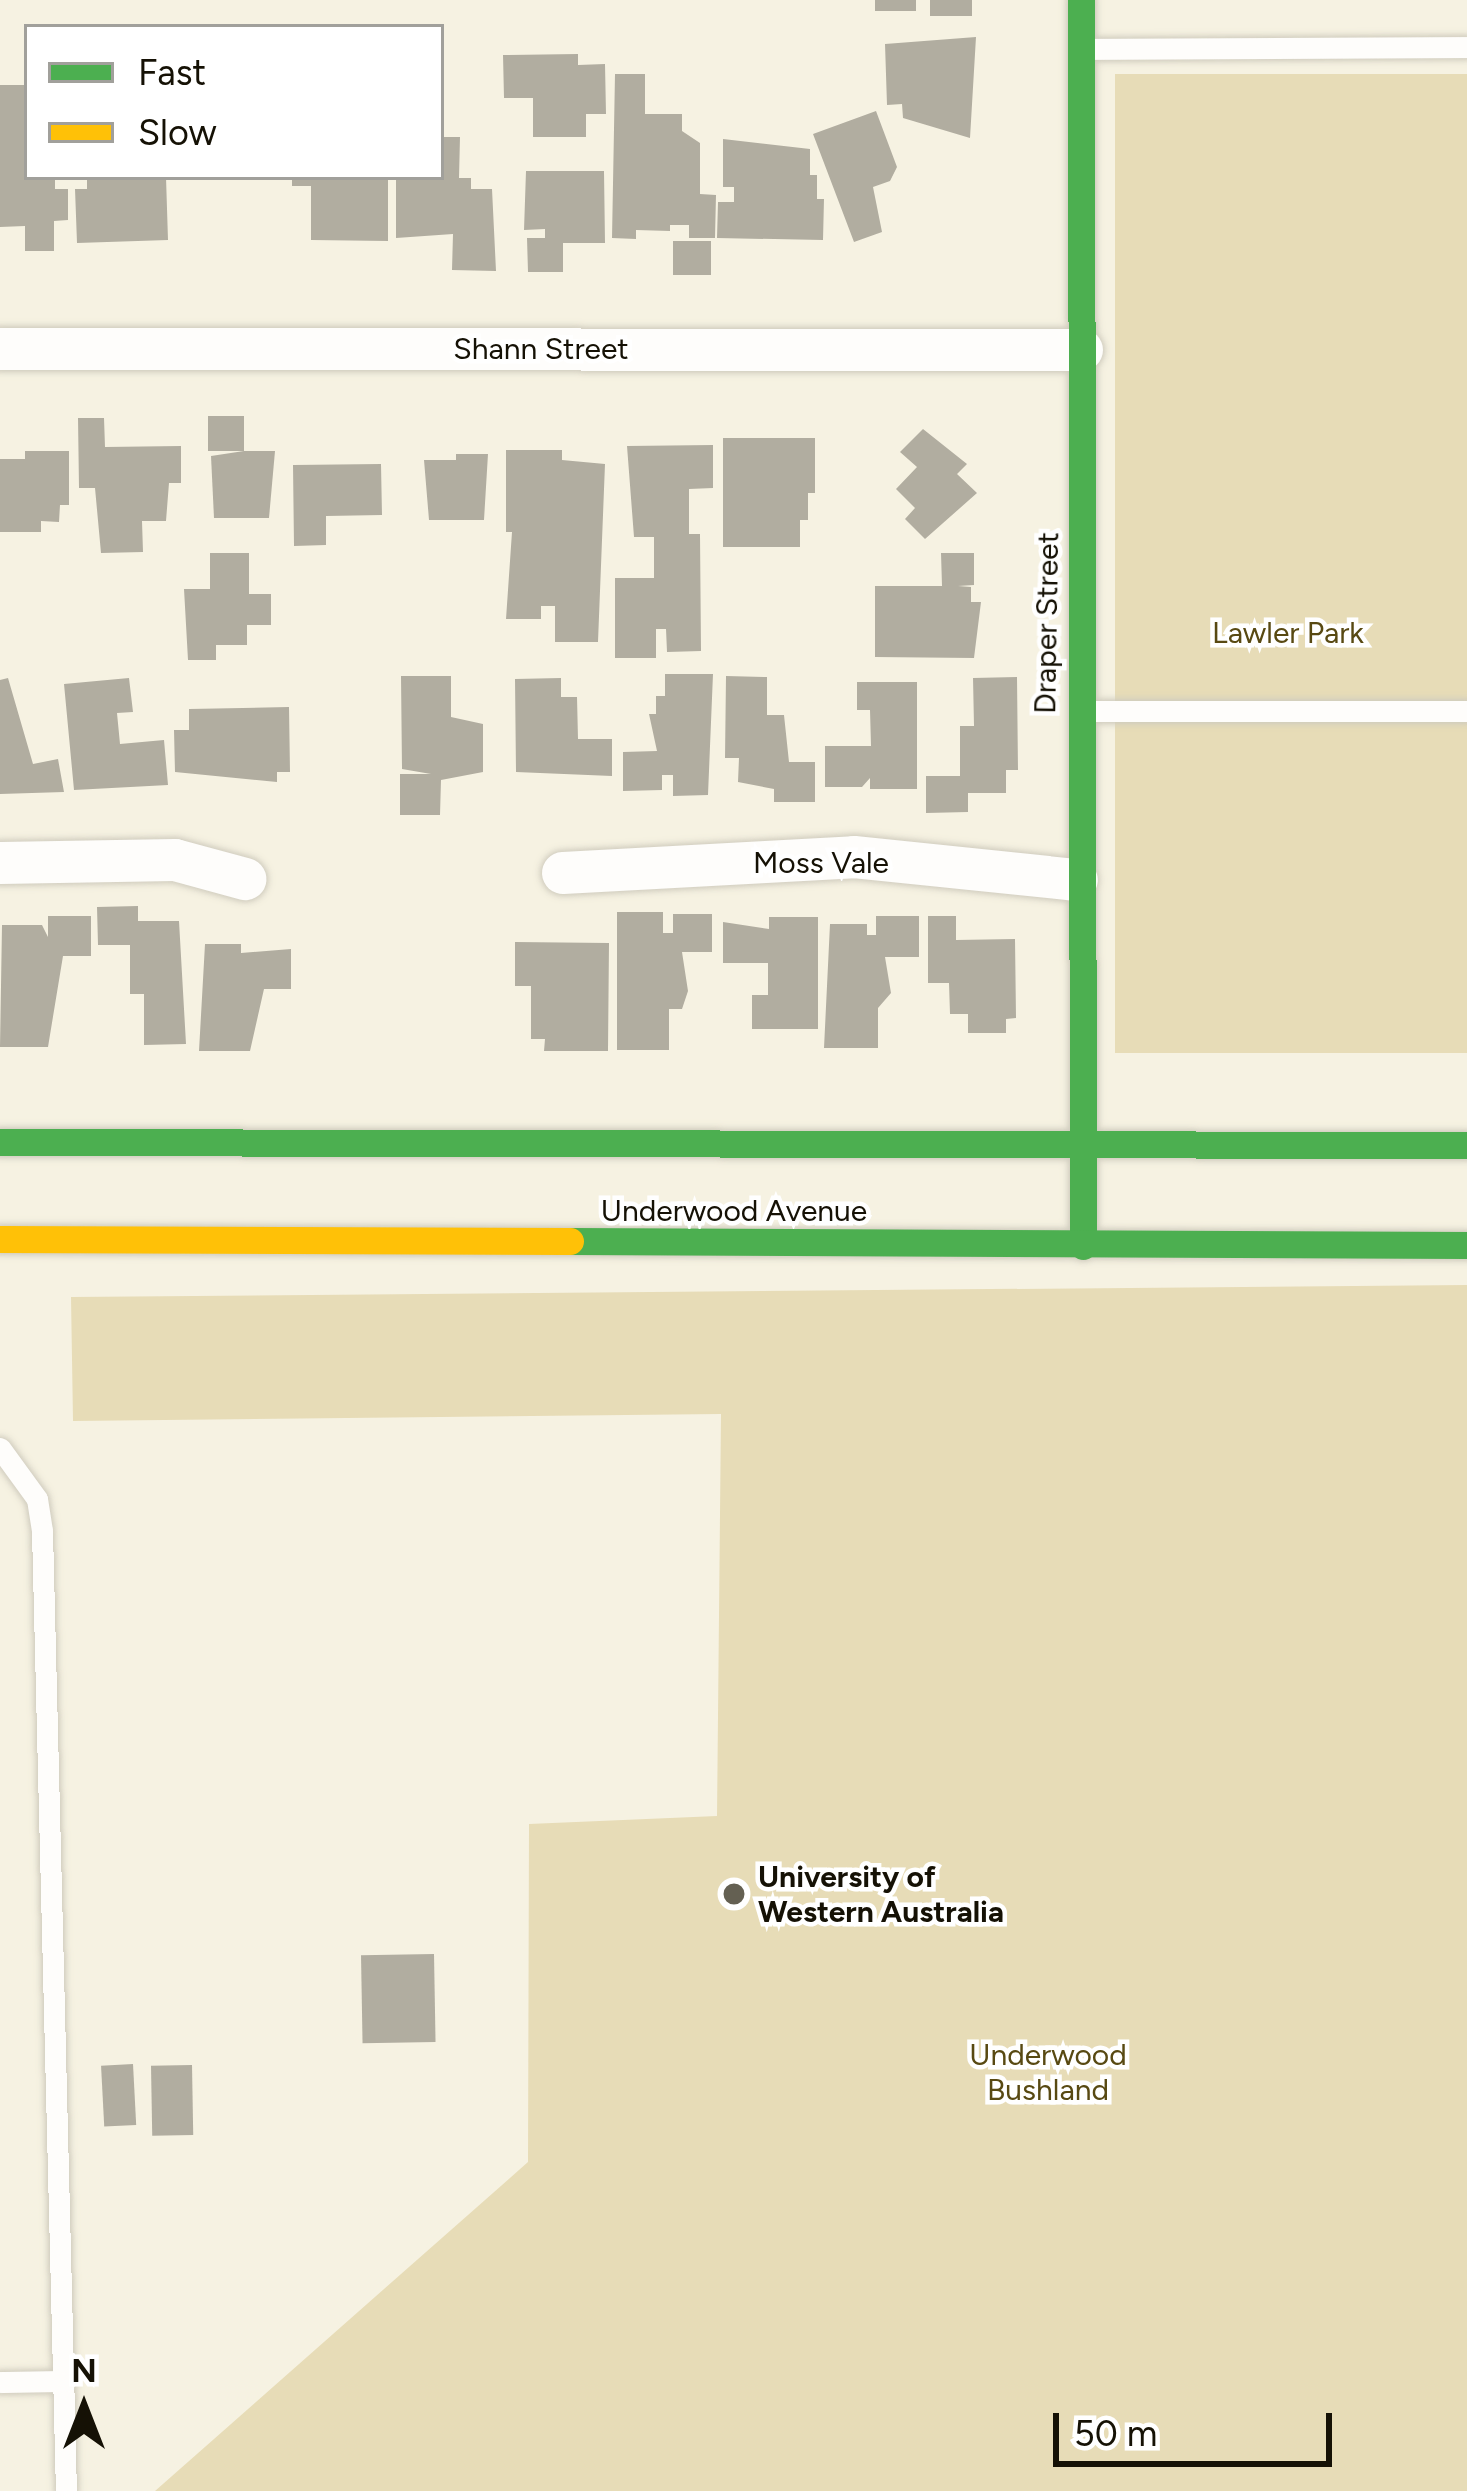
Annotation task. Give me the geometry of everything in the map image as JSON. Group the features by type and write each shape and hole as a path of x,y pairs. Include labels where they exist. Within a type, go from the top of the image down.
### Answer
{"main road":[{"name":"Draper Street","path":"1082,0 1077,880 1085,1147 1083,1246"},
{"path":"0,1142 1467,1145"},
{"name":"Underwood Avenue","path":"0,1239 1467,1245"}],"street":[{"name":"Shann Street","path":"0,349 1082,350"},
{"name":"Moss Vale","path":"563,873 854,857 1077,880"},
{"path":"0,862 176,860 244,879"}],"lane":[{"path":"1081,49 1467,47"},
{"path":"1079,711 1467,710"},
{"path":"0,1448 38,1498 42,1531 66,2491"},
{"path":"0,2382 65,2381"}],"green space":[{"name":"Lawler Park","path":"1115,74 1467,74 1467,1053 1115,1053"},
{"name":"Underwood Bushland","path":"1467,1285 1467,2491 155,2491 528,2162 529,1824 717,1816 721,1414 73,1421 71,1297"}],"building":[{"path":"875,0 916,0 916,11 875,11"},
{"path":"930,0 972,0 972,16 930,16"},
{"path":"976,37 970,138 903,118 902,104 887,105 885,44"},
{"path":"578,54 578,65 605,64 606,114 586,114 586,137 533,137 533,98 504,98 503,55"},
{"path":"615,74 645,74 645,114 682,114 682,131 700,143 700,194 716,195 715,238 689,238 689,225 670,225 670,231 636,230 636,239 612,238"},
{"path":"0,85 24,85 24,180 55,180 55,189 68,189 68,220 54,221 54,251 25,251 25,226 0,227"},
{"path":"876,111 897,167 890,181 873,187 882,232 854,242 813,134"},
{"path":"444,137 460,137 459,178 471,178 471,189 492,189 496,271 452,270 453,234 396,238 396,180 444,180"},
{"path":"723,139 810,149 810,175 817,175 817,199 824,199 823,240 717,238 718,202 734,202 734,187 723,187"},
{"path":"526,171 604,171 605,243 563,243 563,272 528,272 527,238 545,238 545,229 524,230"},
{"path":"87,180 166,180 168,240 77,243 75,189 87,189"},
{"path":"292,180 388,180 388,241 311,240 311,186 292,186"},
{"path":"673,241 711,241 711,275 673,275"},
{"path":"208,416 244,416 244,451 208,451"},
{"path":"78,418 104,418 105,447 181,446 181,483 169,483 166,521 142,521 143,552 101,553 95,488 79,488"},
{"path":"923,429 967,464 957,474 977,493 925,539 905,519 915,508 896,489 917,467 900,452"},
{"path":"723,438 815,438 815,493 808,493 808,520 800,520 800,547 723,547"},
{"path":"713,445 713,488 689,489 689,534 700,534 701,651 667,652 666,629 656,629 656,658 615,658 615,578 654,578 654,537 634,537 627,446"},
{"path":"506,450 562,450 562,460 605,464 598,642 555,642 555,606 541,606 541,619 506,619 512,532 506,532"},
{"path":"25,451 69,451 69,505 60,505 59,522 41,521 41,532 0,532 0,459 25,459"},
{"path":"275,451 269,518 214,518 211,456"},
{"path":"456,454 488,454 484,520 429,520 424,460 456,460"},
{"path":"381,464 382,515 326,516 326,545 294,546 293,465"},
{"path":"210,553 249,553 249,594 271,594 271,625 247,625 247,645 216,645 216,660 188,660 184,589 210,589"},
{"path":"941,553 974,553 974,585 958,586 971,587 971,602 981,602 974,658 875,657 875,586 942,586"},
{"path":"665,674 713,674 708,795 673,796 673,775 662,775 662,790 623,791 623,752 657,751 649,714 656,714 656,696 665,696"},
{"path":"401,676 451,676 451,717 483,724 483,772 441,780 440,815 400,815 400,774 431,774 402,769"},
{"path":"726,676 767,677 767,715 784,715 789,762 815,762 815,802 774,802 774,789 738,782 739,758 725,758"},
{"path":"1017,677 1018,770 1006,770 1006,793 968,793 968,812 926,813 926,776 960,776 960,726 974,726 973,678"},
{"path":"8,678 33,764 58,759 64,792 0,794 0,680"},
{"path":"129,678 133,712 117,713 120,744 164,740 168,785 74,790 64,684"},
{"path":"561,678 561,697 577,697 578,739 612,739 612,776 516,772 515,679"},
{"path":"857,682 917,682 917,789 870,789 870,778 862,787 825,787 825,746 871,746 870,710 857,710"},
{"path":"289,707 290,772 277,772 277,782 175,772 174,730 189,730 189,709"},
{"path":"138,906 138,921 179,921 186,1044 144,1045 144,994 130,994 130,945 98,945 97,907"},
{"path":"617,912 663,912 663,933 673,933 673,914 712,914 712,952 682,952 688,991 682,1009 669,1009 669,1050 617,1050"},
{"path":"48,916 91,916 91,956 63,956 48,1047 0,1047 2,925 42,925 48,937"},
{"path":"876,916 919,916 919,957 885,957 891,993 878,1008 878,1048 824,1048 830,924 867,924 867,935 876,935"},
{"path":"928,916 956,916 956,940 1015,939 1016,1018 1006,1019 1006,1033 968,1033 968,1014 950,1014 949,983 928,983"},
{"path":"769,917 818,917 818,1029 752,1029 752,995 768,995 768,963 723,963 723,922 769,929"},
{"path":"515,942 609,943 608,1051 544,1051 545,1039 531,1039 531,986 515,986"},
{"path":"205,944 241,944 241,953 291,949 291,989 264,989 250,1051 199,1051"},
{"path":"434,1954 436,2042 363,2043 361,1955"},
{"path":"133,2064 136,2125 104,2127 101,2066"},
{"path":"192,2065 193,2135 152,2136 151,2066"}],"traffic: fast":[{"path":"1081,0 1083,1246"},
{"path":"0,1142 1467,1145"},
{"path":"570,1241 1467,1245"}],"traffic: slow":[{"path":"0,1239 570,1241"}],"place":[{"name":"University of Western Australia","path":"734,1894"}]}
